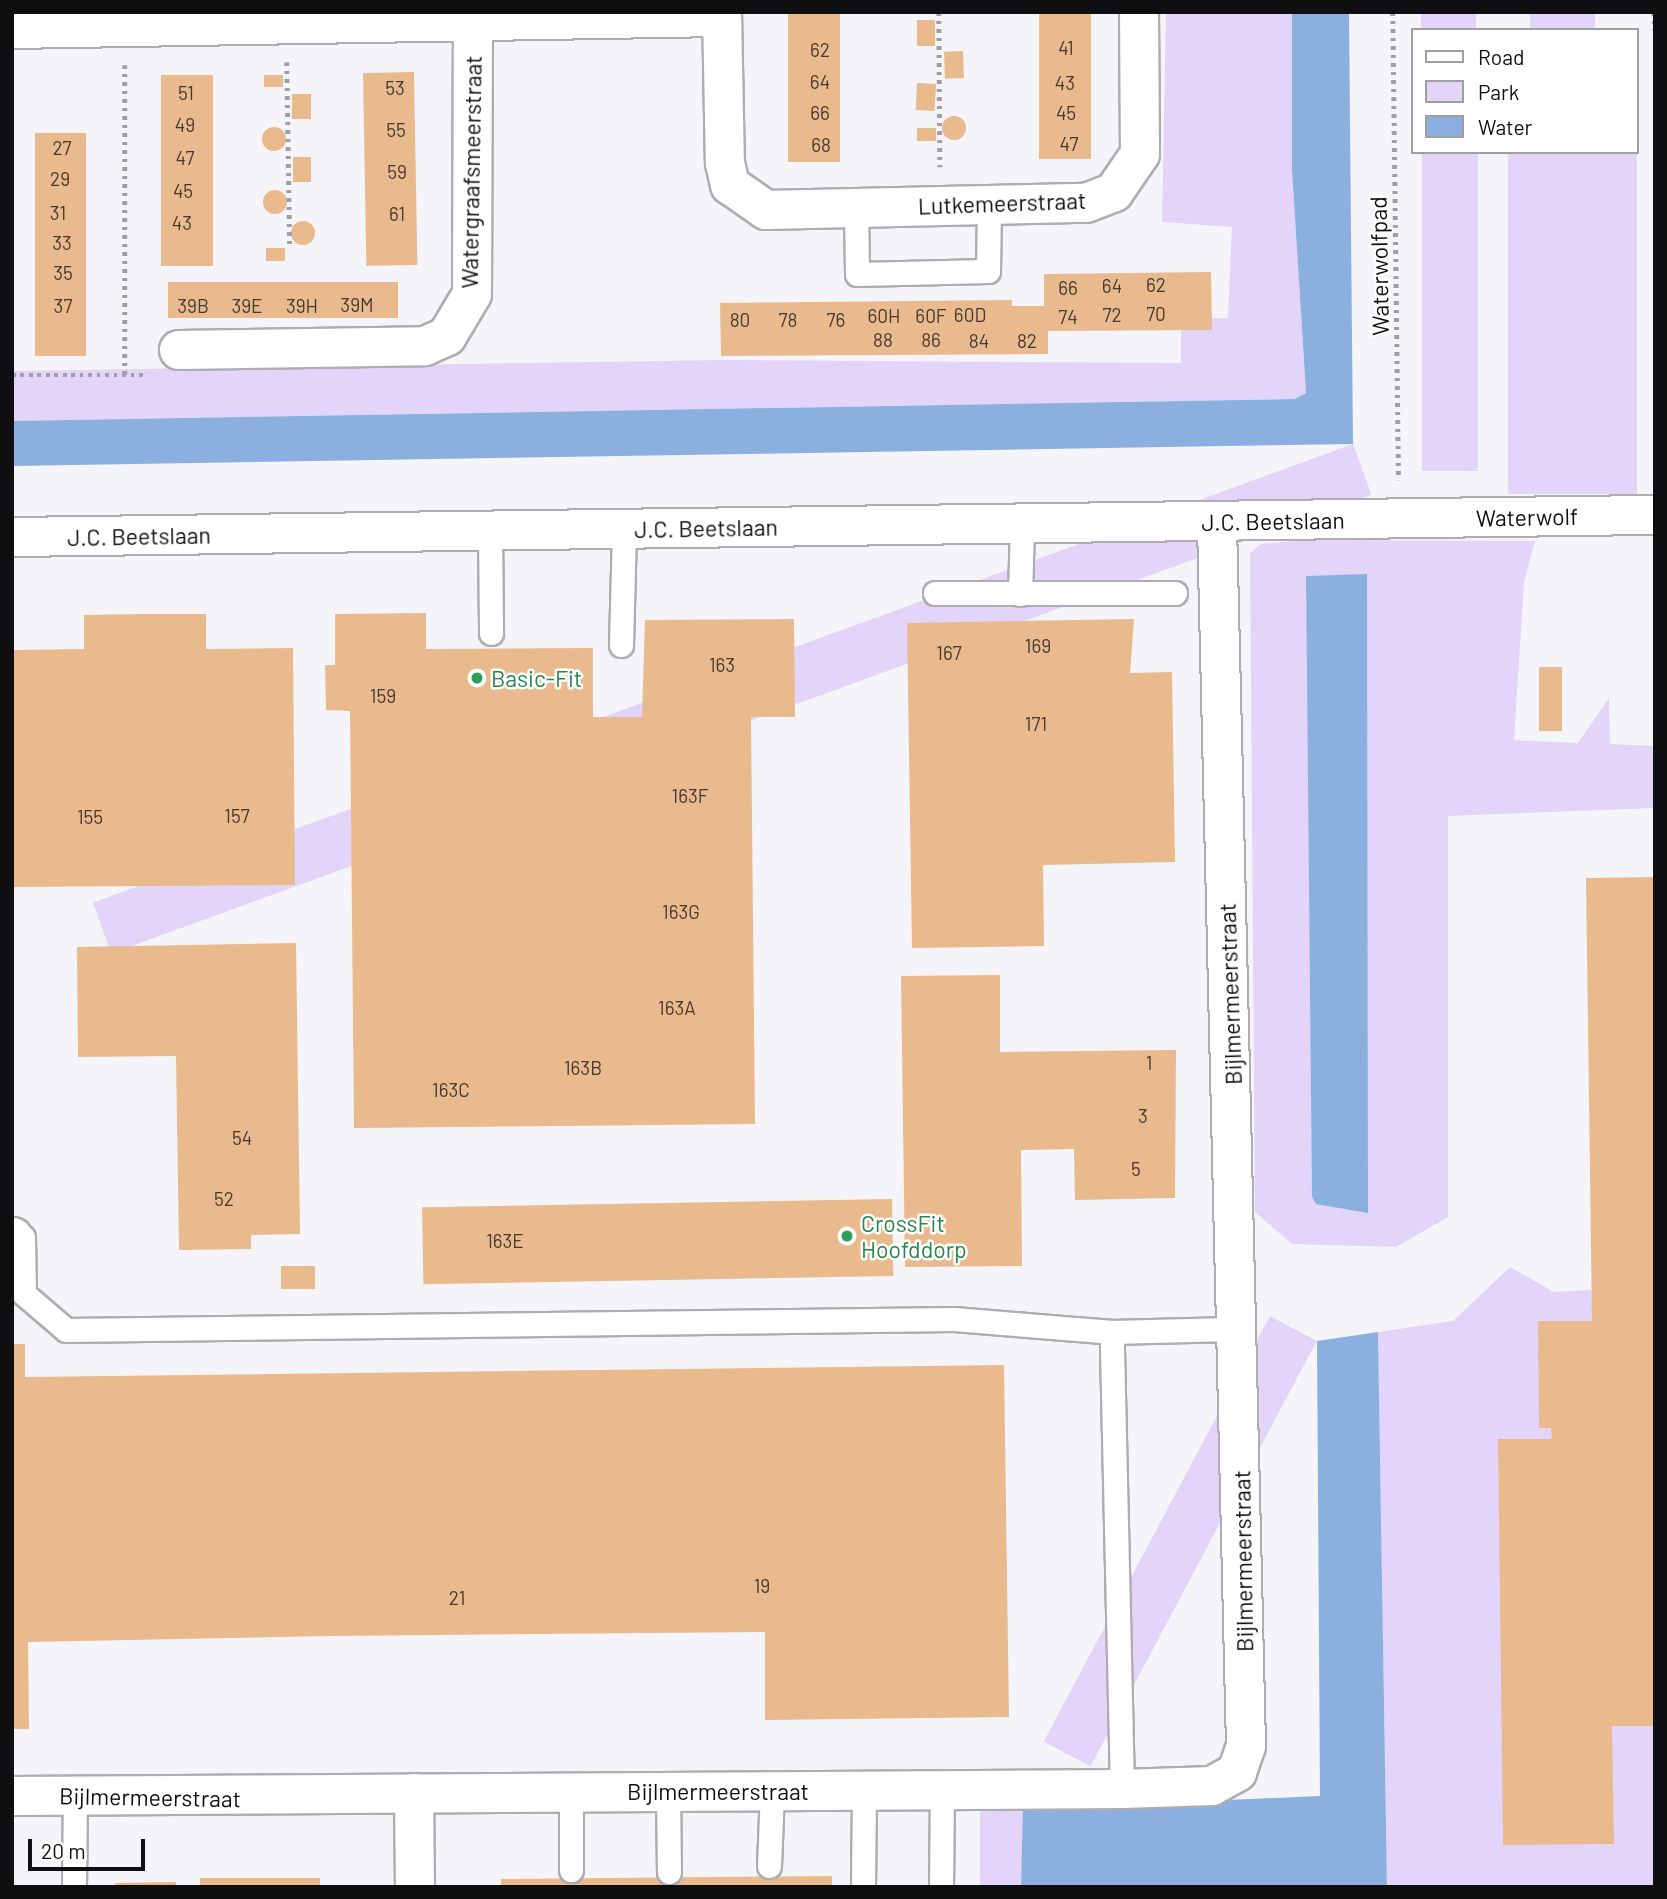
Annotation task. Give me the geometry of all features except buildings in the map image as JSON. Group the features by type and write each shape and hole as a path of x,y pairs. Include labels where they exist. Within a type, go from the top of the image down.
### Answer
{"street":[{"name":"Lutkemeerstraat","path":"722,15 725,163 730,185 744,200 766,210 1086,203 1114,192 1132,170 1140,154 1139,12"},
{"name":"Watergraafsmeerstraat","path":"12,29 472,24 722,15"},
{"name":"Watergraafsmeerstraat","path":"186,350 425,346 464,317 472,294 472,24"},
{"name":"Waterwolf","path":"1399,518 1655,515"},
{"name":"J.C. Beetslaan","path":"12,537 1399,518"},
{"name":"Bijlmermeerstraat","path":"12,1796 1122,1788 1212,1786 1237,1772 1246,1746 1239,1329 1217,522"},
{"path":"414,1793 415,1887"}],"lane":[{"path":"856,208 857,274 870,274 989,271 989,206"},
{"path":"1020,594 1022,525"},
{"path":"621,645 624,529"},
{"path":"490,531 491,633"},
{"path":"935,593 1175,593"},
{"path":"16,1237 24,1294 66,1330 954,1319 1112,1332 1239,1329"},
{"path":"1112,1332 1122,1788"},
{"path":"863,1887 864,1790"},
{"path":"941,1887 942,1790"},
{"path":"571,1791 572,1870"},
{"path":"668,1791 669,1872"},
{"path":"769,1866 772,1791"},
{"path":"75,1796 75,1887"}],"path":[{"path":"939,12 941,206"},
{"name":"Waterwolfpad","path":"1393,12 1399,518"},
{"path":"1654,12 1655,30"},
{"path":"287,26 290,247"},
{"path":"125,28 125,375"},
{"path":"12,375 184,375 186,350"}],"green space":[{"path":"1166,12 1292,12 1292,170 1306,393 1295,399 12,421 12,371 724,360 1181,363 1181,319 1228,318 1232,227 1162,222"},
{"path":"1421,12 1476,12 1476,28 1421,28"},
{"path":"1530,12 1595,12 1595,28 1530,28"},
{"path":"1422,154 1478,154 1478,471 1422,471"},
{"path":"1508,154 1637,154 1637,494 1508,494"},
{"path":"1353,444 1371,495 111,953 93,903"},
{"path":"1306,540 1535,541 1524,582 1514,740 1578,743 1609,698 1610,744 1655,746 1655,808 1448,816 1448,1217 1396,1247 1292,1244 1255,1212 1250,553 1261,544"},
{"path":"1510,1267 1554,1292 1655,1286 1655,1887 1387,1887 1378,1332 1453,1321"},
{"path":"1270,1316 1317,1341 1091,1766 1044,1742"},
{"path":"980,1809 1023,1809 1023,1887 980,1887"}],"water":[{"path":"1292,12 1349,12 1353,444 12,466 12,421 1295,399 1306,393 1292,170"},
{"path":"1367,574 1368,1213 1316,1204 1312,1197 1306,576"},
{"path":"1378,1332 1387,1887 1021,1887 1023,1809 1320,1796 1317,1341"}],"place":[{"name":"Basic-Fit","path":"477,678"},
{"name":"CrossFit Hoofddorp","path":"847,1236"}]}
